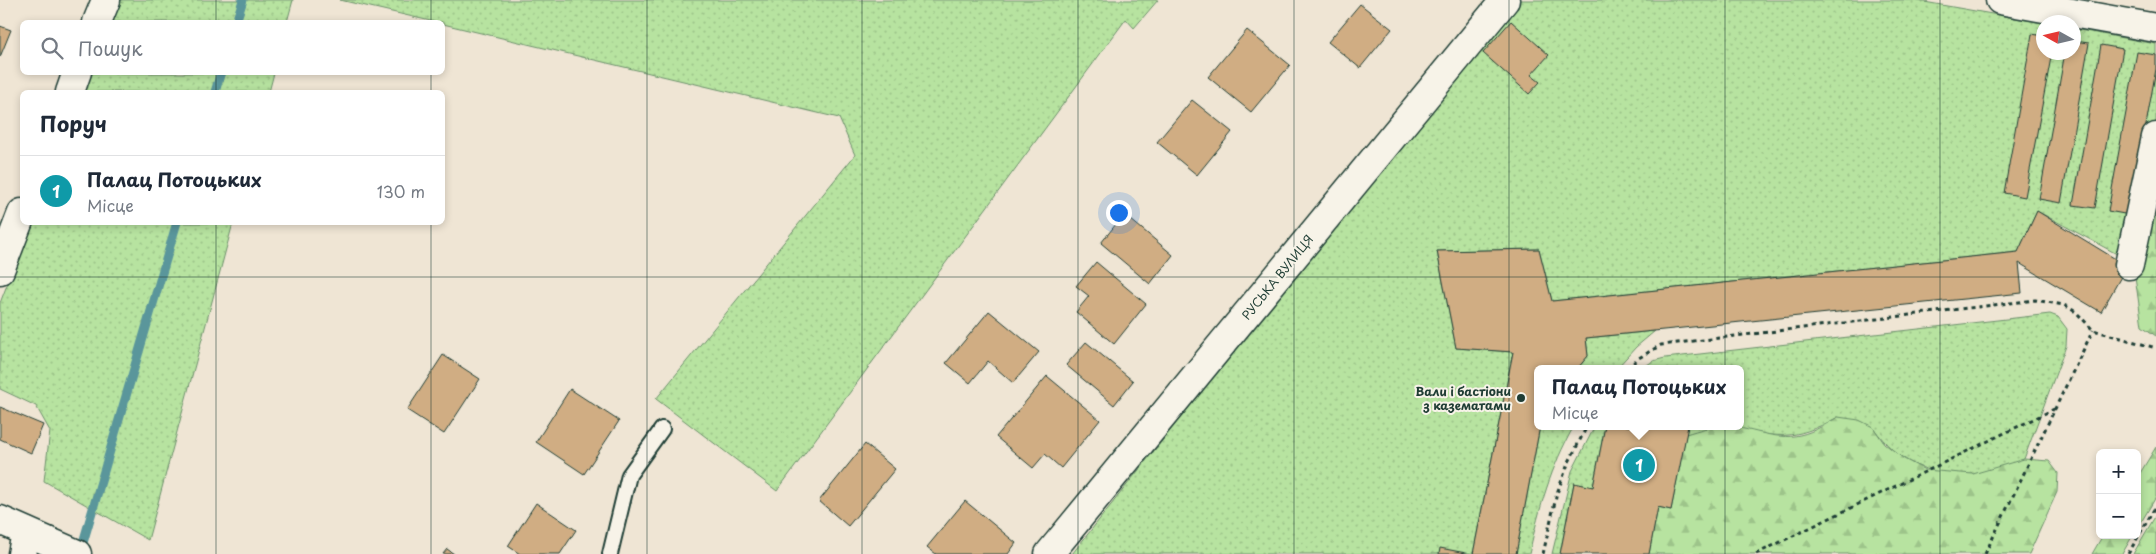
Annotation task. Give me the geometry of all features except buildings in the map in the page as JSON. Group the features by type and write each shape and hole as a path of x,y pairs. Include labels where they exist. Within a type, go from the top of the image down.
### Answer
{"street":[{"path":"98,20 106,0"},
{"name":"РУСЬКА ВУЛИЦЯ","path":"1050,554 1505,0"},
{"path":"2000,0 2156,28"},
{"path":"71,90 77,75"},
{"path":"2128,265 2156,137"},
{"path":"0,270 20,218"},
{"path":"0,520 24,543 77,554"}],"lane":[{"path":"610,554 629,475 662,430"}],"path":[{"path":"1632,365 1637,359 1661,345 2035,300 2064,306 2076,312 2093,330 2156,348"},
{"path":"1985,554 2093,330"},
{"path":"1756,554 2054,410"},
{"path":"1543,554 1557,493 1568,464 1585,430"},
{"path":"2128,554 2156,506"}],"green space":[{"path":"117,0 293,0 288,20 110,20"},
{"path":"340,0 1158,0 1134,28 1126,19 777,491 656,399 855,155 839,118 445,24 445,20 426,20"},
{"path":"1520,0 1913,0 2036,22 2036,60 2081,60 2081,30 2156,44 2156,135 2128,260 2037,211 2018,252 1552,301 1539,249 1437,251 1456,348 1513,352 1473,554 1072,554 1433,100"},
{"path":"88,75 273,75 270,90 82,90"},
{"path":"2156,147 2156,336 2142,326 2133,262"},
{"path":"30,225 232,225 148,540 44,481 50,431 36,406 0,389 0,303"},
{"path":"2050,314 2058,317 2067,329 2066,346 2024,459 1985,472 1972,474 1942,473 1915,465 1893,450 1873,427 1838,417 1808,431 1795,434 1771,435 1744,430 1744,365 1647,365 1653,361 1665,358"},
{"path":"1655,331 1636,347 1620,365 1580,365 1588,356 1586,338"},
{"path":"1838,417 1859,420 1873,427 1884,443 1904,459 1925,470 1973,474 2024,459 2049,461 2058,473 2057,492 2029,554 1649,554 1658,507 1671,510 1686,434 1700,430 1744,429 1771,435 1790,436 1800,435 1820,428"},
{"path":"1539,430 1572,430 1558,457 1547,488 1529,554 1516,554"},
{"path":"1593,430 1604,430 1593,487 1574,483 1560,554 1552,554 1572,471"},
{"path":"1687,430 1704,430 1686,434"},
{"path":"2156,447 2156,497 2141,522 2141,494 2141,471"},
{"path":"2156,515 2156,554 2133,554"},
{"path":"2101,539 2131,539 2122,554 2092,554"}],"waterway":[{"path":"237,20 243,0"},
{"path":"216,90 220,75"},
{"path":"80,553 176,225"}],"place":[{"name":"Вали і бастіони з казематами","path":"1521,398"},
{"name":"Палац Потоцьких","path":"1639,465"}]}
